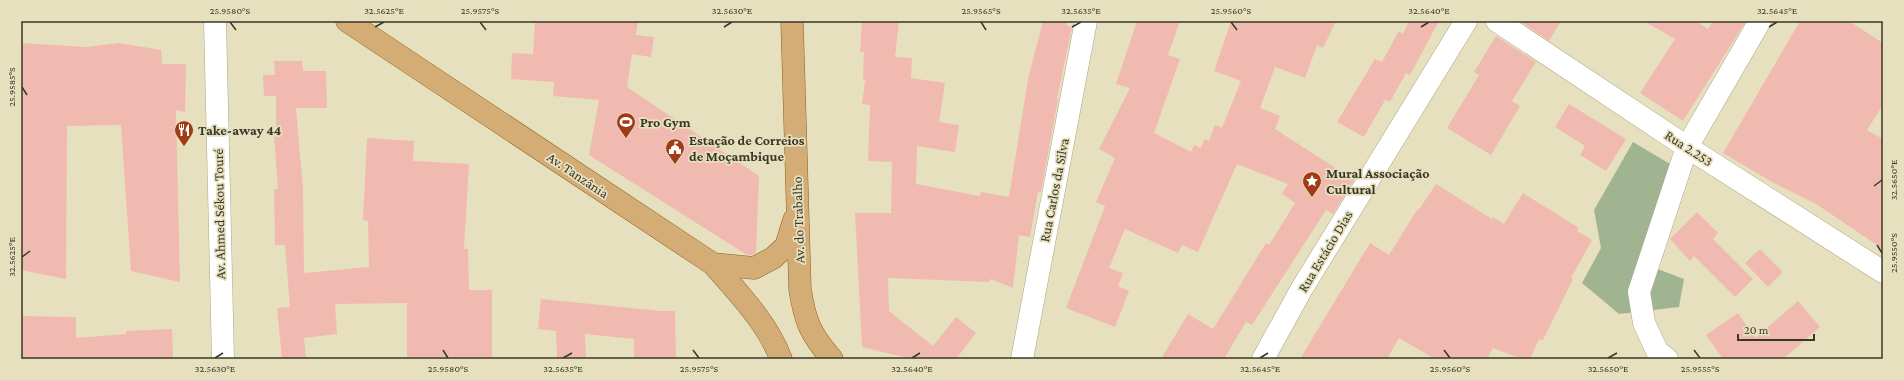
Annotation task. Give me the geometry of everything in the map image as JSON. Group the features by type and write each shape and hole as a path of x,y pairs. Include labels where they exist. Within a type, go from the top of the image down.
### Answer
{"main road":[{"name":"Av. do Trabalho","path":"792,21 800,289 808,326 825,351"},
{"name":"Av. Tanzânia","path":"359,24 712,264 757,316 777,350"},
{"path":"712,264 754,268 772,258 786,246 798,205"}],"street":[{"name":"Av. Ahmed Sékou Touré","path":"215,21 222,359"},
{"name":"Rua Carlos da Silva","path":"1022,359 1086,21"},
{"name":"Rua Estácio Dias","path":"1262,359 1301,290 1466,21"},
{"name":"Rua 2.253","path":"1497,21 1687,147 1883,272"},
{"path":"1667,359 1657,351 1644,323 1639,292 1687,147 1760,21"}],"green space":[{"path":"1633,142 1670,164 1639,262 1684,279 1679,307 1619,314 1582,283 1601,248 1594,210"}],"building":[{"name":"Estação de Correios de Moçambique","path":"535,21 638,21 636,35 654,37 651,57 632,54 627,87 759,176 756,253 747,255 589,155 599,100 553,96 554,82 511,79 512,53 533,54"},
{"path":"862,21 899,21 895,57 912,58 911,78 945,83 939,122 959,125 955,152 917,146 916,184 980,196 981,192 1009,197 1028,79 1043,21 1067,21 1066,25 1072,27 1057,99 1041,192 1038,192 1030,237 1019,235 1013,288 991,279 989,282 888,278 889,311 933,346 956,317 976,333 956,359 912,359 862,347 855,213 891,213 892,162 868,161 870,105 862,104 865,80 863,80 864,52 860,52"},
{"path":"1137,21 1180,21 1168,55 1180,59 1154,133 1191,152 1194,145 1201,148 1205,139 1209,141 1215,125 1222,128 1241,81 1214,71 1231,21 1336,21 1323,48 1317,45 1305,78 1275,67 1260,108 1280,116 1275,129 1354,180 1333,214 1326,210 1252,325 1246,322 1224,359 1161,359 1188,314 1213,329 1266,243 1269,245 1295,203 1282,194 1288,184 1237,164 1198,252 1182,245 1178,253 1125,229 1109,268 1123,273 1118,286 1129,291 1115,327 1066,308 1105,206 1096,202 1115,158 1099,149 1130,88 1116,84"},
{"path":"1409,21 1439,21 1410,75 1406,73 1390,102 1385,100 1364,137 1337,122 1375,59 1382,62 1399,31 1403,34"},
{"path":"1520,21 1561,21 1549,41"},
{"path":"1644,21 1696,21 1708,29 1713,21 1746,21 1683,121 1640,93 1675,39"},
{"path":"1800,21 1849,21 1883,43 1883,105 1867,130 1883,139 1883,249 1816,204 1772,182 1723,153"},
{"path":"1496,36 1536,62 1512,101 1520,106 1491,155 1447,128 1479,75 1474,72"},
{"path":"21,43 86,47 119,43 161,50 162,64 186,64 185,112 176,110 180,282 131,271 121,125 67,126 66,279 21,270"},
{"path":"274,61 302,61 303,71 326,71 327,108 296,108 303,189 304,273 369,267 368,221 363,220 367,138 414,141 413,161 469,164 464,249 468,249 469,290 492,290 492,357 407,357 407,303 335,304 337,334 304,338 306,359 282,359 277,308 290,307 285,245 275,245 274,189 278,189 274,135 276,134 276,96 264,96 263,75 275,75"},
{"path":"1569,104 1626,139 1606,171 1580,155 1585,146 1555,127"},
{"path":"1436,184 1492,219 1493,217 1504,224 1523,193 1579,228 1577,231 1592,240 1571,278 1573,279 1543,340 1539,339 1530,359 1522,359 1493,348 1487,359 1435,359 1399,338 1387,359 1300,359 1370,243 1389,255 1417,210 1418,211"},
{"path":"1697,212 1718,233 1713,239 1753,279 1735,297 1694,256 1690,261 1670,239"},
{"path":"1760,249 1783,272 1768,287 1745,263"},
{"path":"541,299 661,311 675,311 676,359 634,359 634,339 585,334 586,359 557,359 556,331 538,329"},
{"path":"1798,301 1820,327 1783,359 1723,359 1706,335 1738,313 1755,338"},
{"path":"21,316 76,317 76,338 126,334 126,331 172,329 173,359 21,359"}],"place":[{"name":"Pro Gym","path":"626,139"},
{"name":"Take-away 44","path":"184,147"},
{"name":"Estação de Correios de Moçambique","path":"675,165"},
{"name":"Mural Associação Cultural","path":"1312,198"}]}
